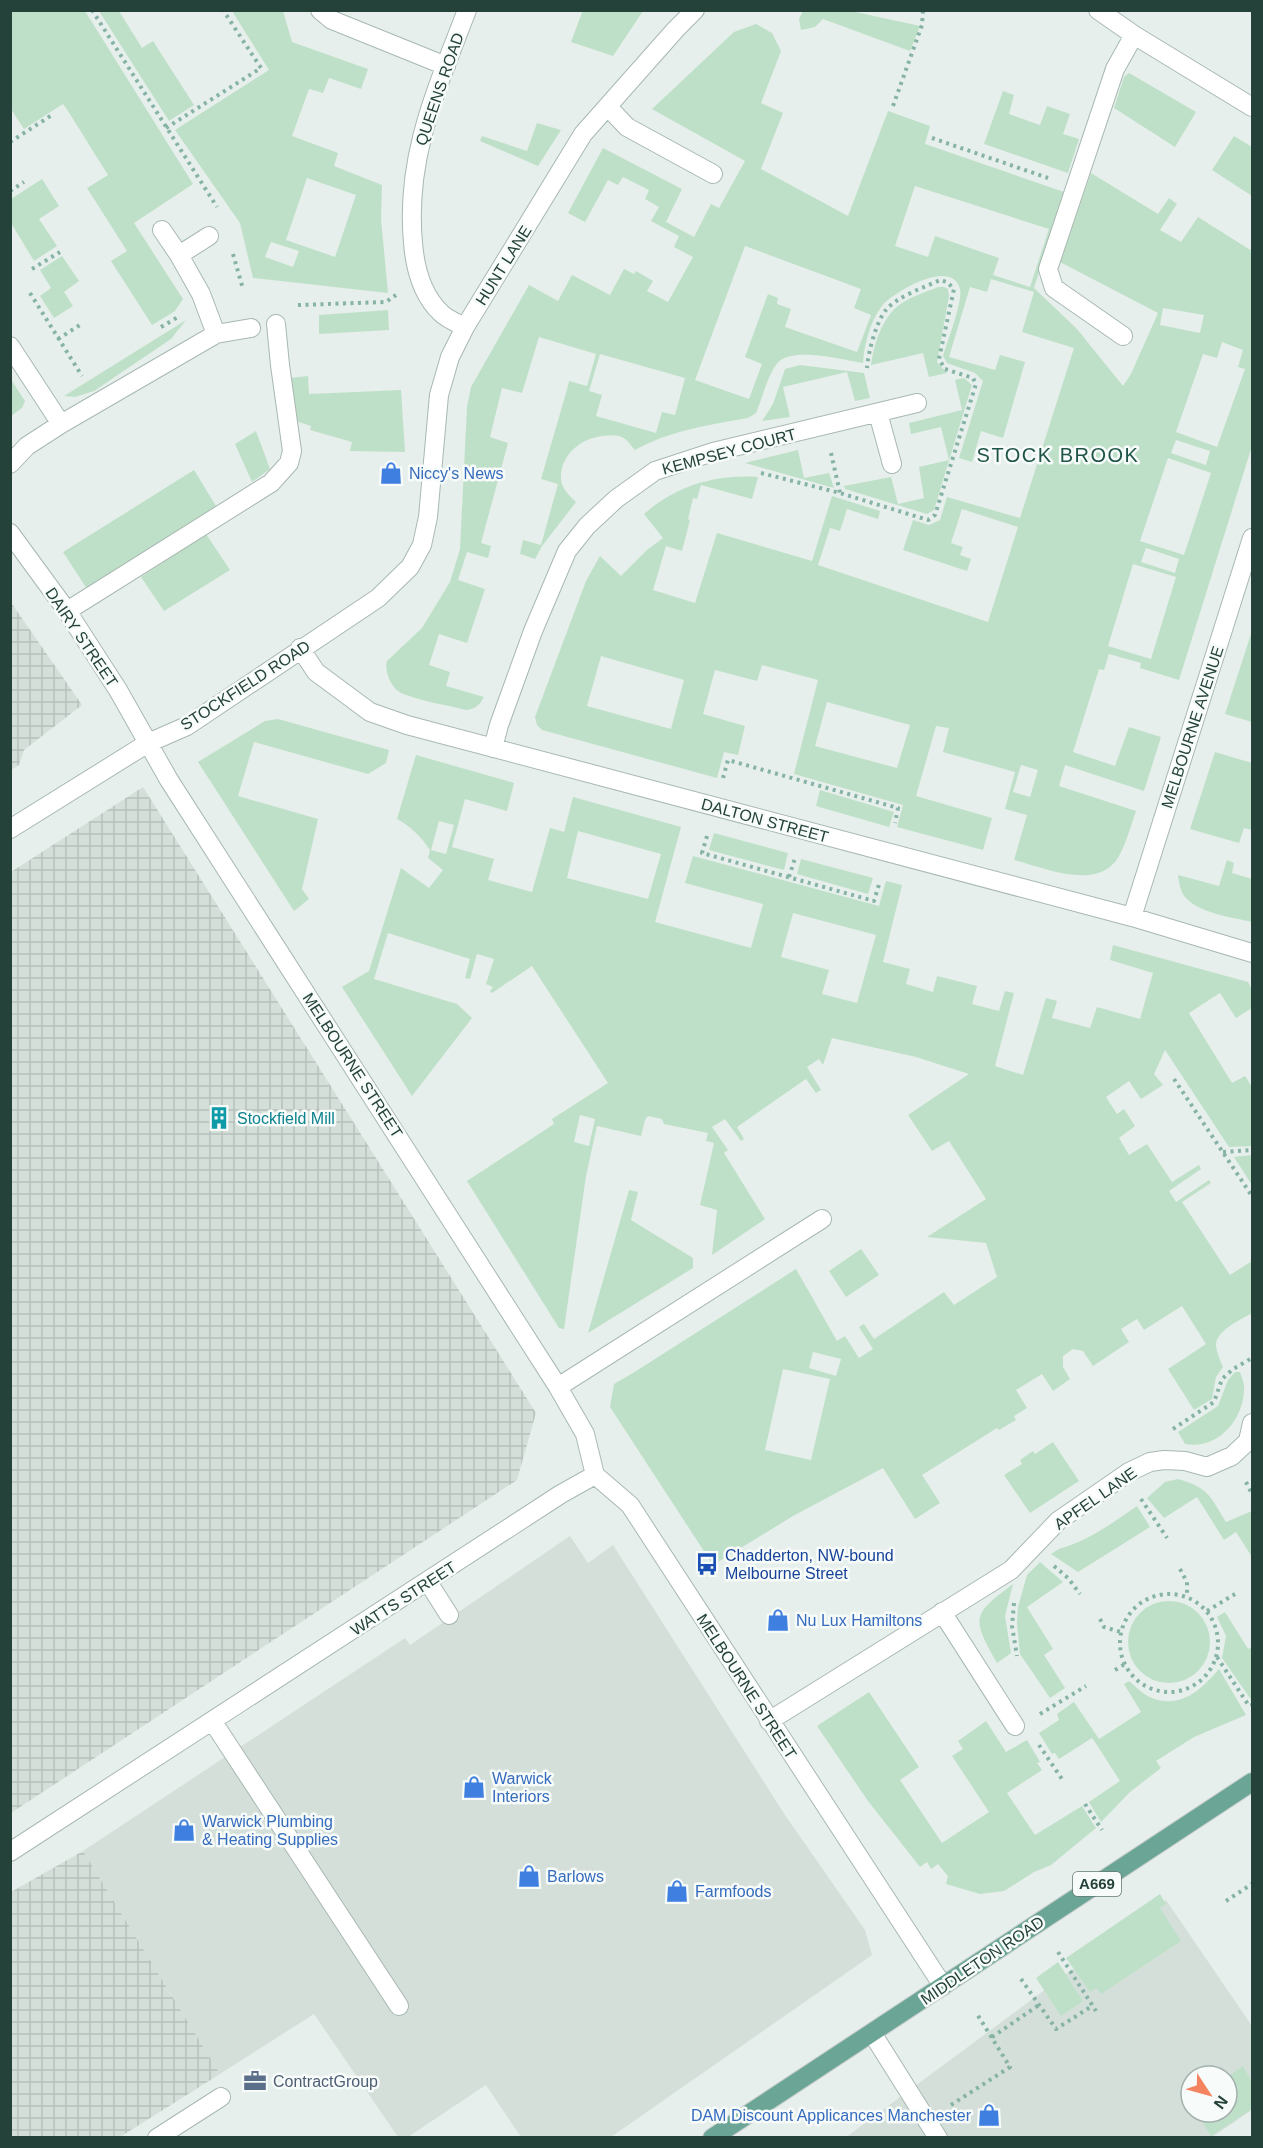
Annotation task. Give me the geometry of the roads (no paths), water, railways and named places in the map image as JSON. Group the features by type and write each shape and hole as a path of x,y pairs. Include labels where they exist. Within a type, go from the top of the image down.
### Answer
{"main road":[{"name":"MIDDLETON ROAD","path":"711,2138 1252,1782"}],"street":[{"path":"320,10 332,20 446,66"},
{"name":"QUEENS ROAD","path":"465,327 441,314 423,289 414,260 411,224 412,182 424,125 467,10"},
{"name":"HUNT LANE","path":"410,567 422,545 428,517 439,395 450,357 465,327 583,134 695,10"},
{"path":"1098,10 1134,35 1252,107"},
{"path":"1123,336 1054,288 1048,269 1115,69 1134,35"},
{"path":"608,107 627,127 712,174"},
{"path":"162,230 201,294 216,334"},
{"path":"179,255 209,236"},
{"path":"67,611 271,483 289,463 292,451 276,324"},
{"path":"10,465 27,446 61,424 216,334 251,328"},
{"path":"10,346 61,424"},
{"name":"KEMPSEY COURT","path":"493,748 533,631 567,551 586,526 616,499 655,471 713,452 918,403"},
{"path":"878,412 892,464"},
{"name":"DAIRY STREET","path":"10,533 67,611 118,690 148,743"},
{"name":"MELBOURNE AVENUE","path":"1132,917 1252,538"},
{"name":"STOCKFIELD ROAD","path":"10,829 148,743 187,726 300,648 378,598 410,567"},
{"name":"DALTON STREET","path":"300,648 316,672 370,712 407,725 1132,917 1252,953"},
{"name":"MELBOURNE STREET","path":"148,743 175,790 558,1387 585,1434 594,1475 630,1505 943,1986"},
{"path":"558,1387 822,1219"},
{"name":"APFEL LANE","path":"769,1720 1011,1570 1058,1521 1129,1472 1150,1462 1164,1460 1185,1461 1207,1467 1232,1456 1248,1441 1252,1423"},
{"name":"WATTS STREET","path":"10,1852 561,1494 594,1475"},
{"path":"428,1582 449,1615"},
{"path":"942,1612 1015,1726"},
{"path":"213,1722 399,2006"},
{"path":"872,2033 938,2138"},
{"path":"157,2138 220,2097"}],"place":[{"name":"Niccy's News","path":"391,473"},
{"name":"Stockfield Mill","path":"219,1118"},
{"name":"Chadderton, NW-bound Melbourne Street","path":"707,1564"},
{"name":"Nu Lux Hamiltons","path":"778,1620"},
{"name":"Warwick Interiors","path":"474,1787"},
{"name":"Warwick Plumbing & Heating Supplies","path":"184,1830"},
{"name":"Barlows","path":"529,1876"},
{"name":"Farmfoods","path":"677,1891"},
{"name":"ContractGroup","path":"255,2081"},
{"name":"DAM Discount Applicances Manchester","path":"989,2115"}],"district":[{"name":"STOCK BROOK","path":"1058,455"}]}
